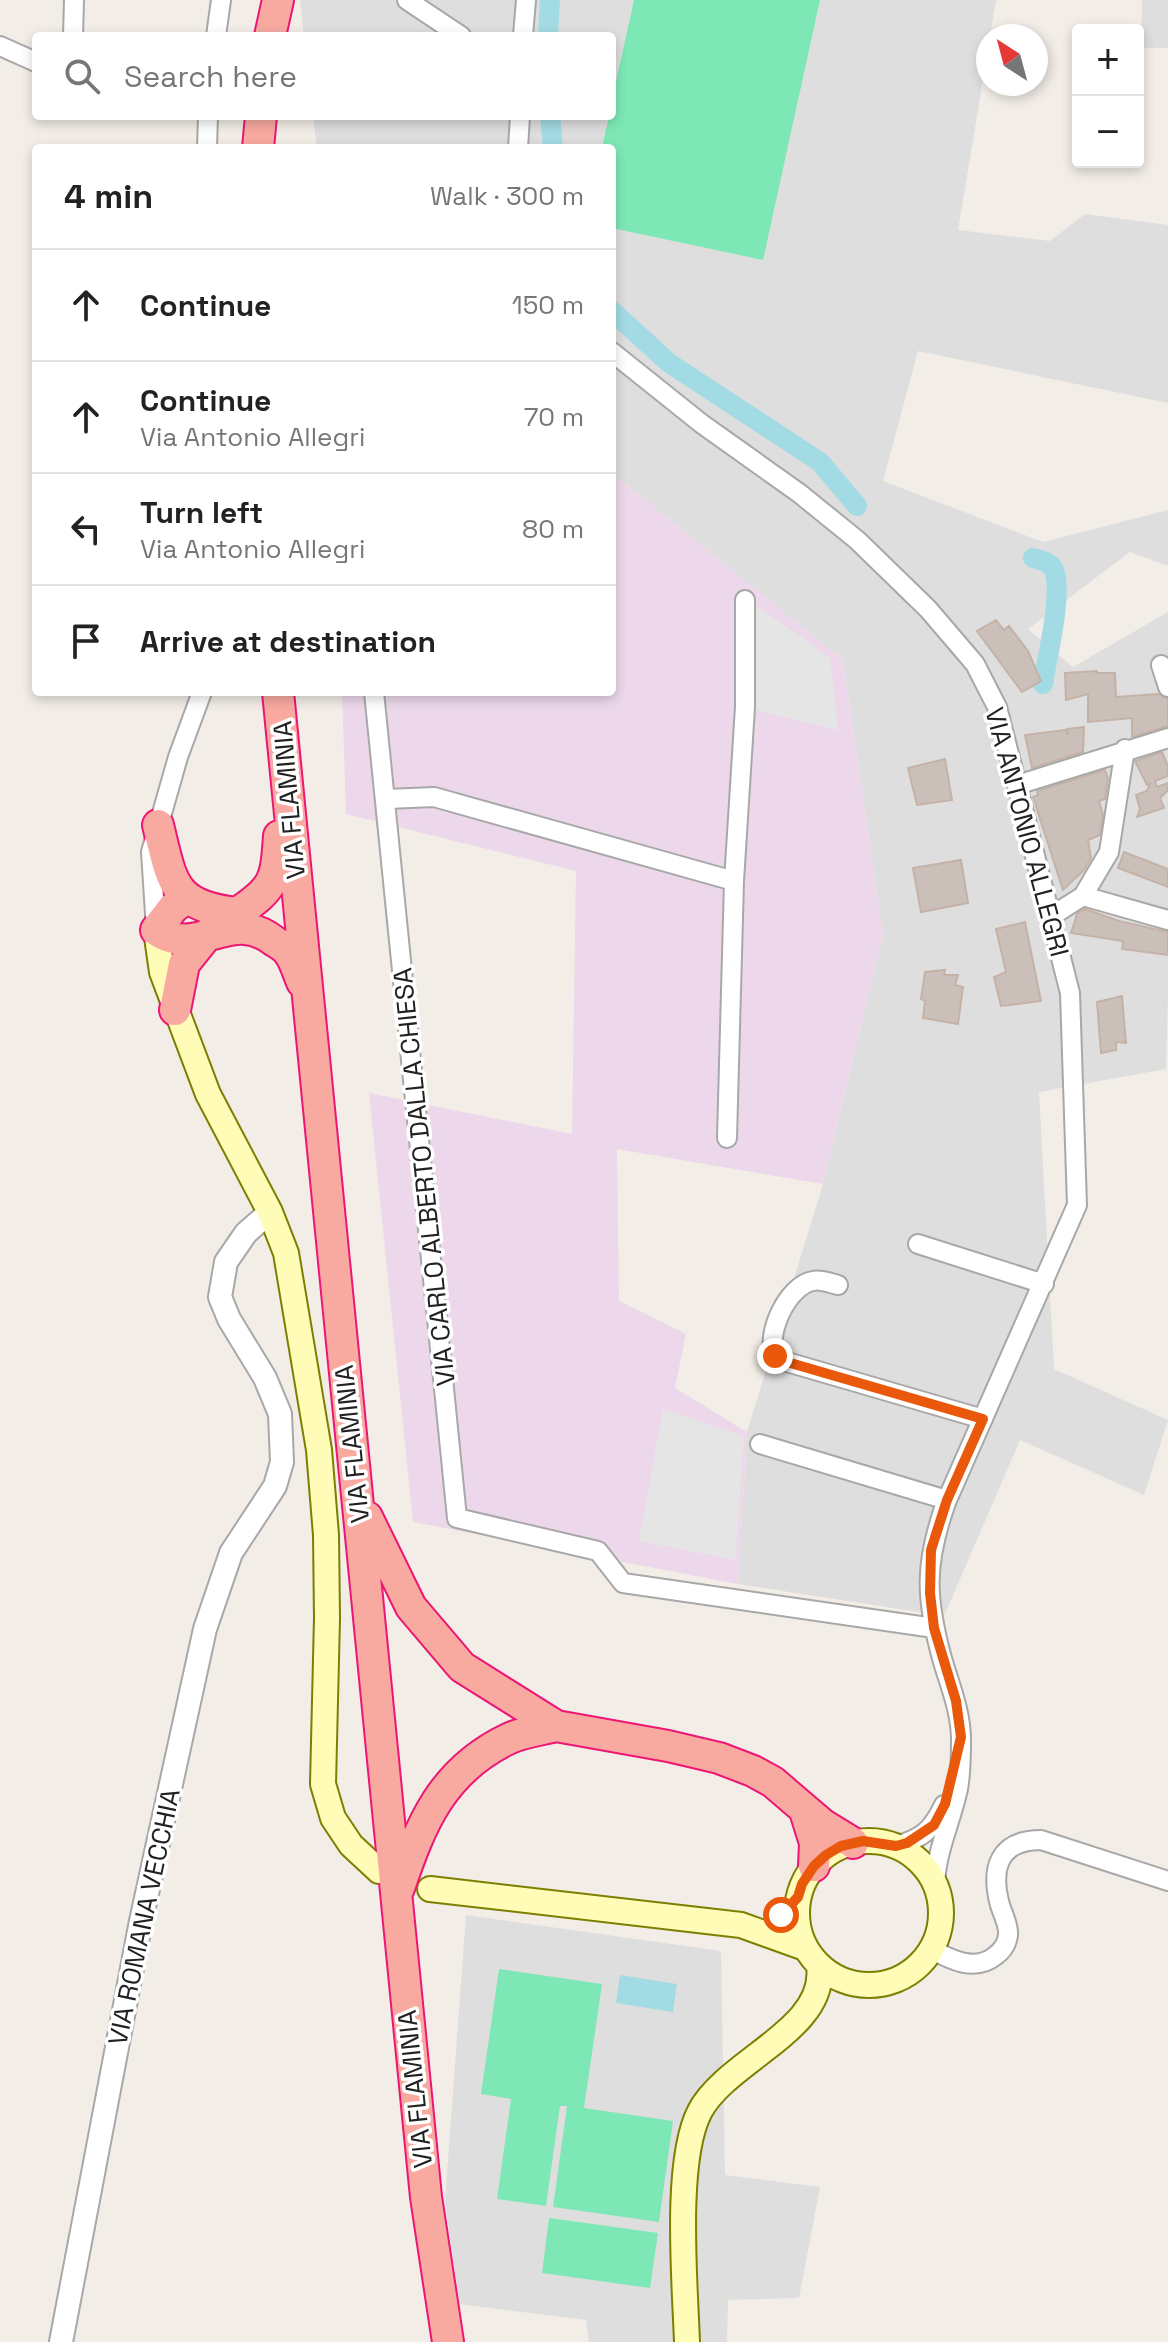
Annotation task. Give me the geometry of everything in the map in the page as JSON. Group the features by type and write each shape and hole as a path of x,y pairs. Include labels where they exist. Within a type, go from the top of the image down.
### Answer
{"highway":[{"path":"271,32 278,0"},
{"path":"258,144 261,120"},
{"name":"VIA FLAMINIA","path":"278,696 426,2197"},
{"path":"158,825 170,871 185,899 215,911 237,913 262,896 276,874 280,831 288,795"},
{"path":"185,899 173,908 156,930 167,938 188,941 248,927 267,935 289,952 307,995"},
{"path":"175,1010 184,964 208,934"},
{"path":"357,1497 411,1607 462,1667 556,1726 668,1746 719,1758 753,1771 773,1782 805,1811 853,1843"},
{"path":"396,1897 417,1835 435,1800 465,1767 509,1738 556,1726"},
{"path":"805,1811 815,1843 814,1866"},
{"path":"426,2197 429,2342"},
{"path":"426,2197 448,2342"}],"main road":[{"path":"156,930 162,972 208,1094 270,1212 286,1253 319,1450 326,1535 323,1784 333,1818 351,1845 379,1871"},
{"path":"687,2342 686,2171 699,2113 726,2078 791,2027 811,2005 828,1994 859,1984 889,1982 905,1975 924,1959 940,1925 941,1910 935,1885 920,1863 896,1846 875,1841 853,1843 826,1855 802,1884 797,1924 820,1985 811,2005"},
{"path":"430,1889 741,1925 767,1922 781,1915 798,1897"},
{"path":"741,1925 812,1957 831,1975 859,1984"}],"street":[{"path":"73,32 74,0"},
{"path":"217,32 221,0"},
{"path":"407,0 455,32"},
{"path":"523,32 526,0"},
{"path":"0,46 32,60"},
{"path":"207,144 208,120"},
{"path":"518,144 520,120"},
{"name":"VIA ANTONIO ALLEGRI","path":"616,355 702,424 845,530 928,609 975,664 997,707 1070,993 1077,1205 947,1500 931,1550 930,1593 934,1628 956,1701 961,1737"},
{"path":"727,1138 734,881 745,707 745,600"},
{"path":"1161,665 1168,687"},
{"path":"156,930 151,852 178,757 201,696"},
{"name":"VIA CARLO ALBERTO DALLA CHIESA","path":"374,696 457,1518 598,1551 623,1583 934,1628"},
{"path":"1017,785 1168,738"},
{"path":"1050,917 1083,896 1109,852 1125,749"},
{"path":"387,799 434,797 734,881"},
{"path":"1083,896 1168,920"},
{"name":"VIA ROMANA VECCHIA","path":"61,2342 141,1921 205,1629 231,1553 275,1486 282,1462 280,1414 265,1378 229,1319 220,1297 226,1262 246,1233 270,1212"},
{"path":"918,1244 1044,1284"},
{"path":"838,1285 815,1280 799,1286 786,1301 772,1338 775,1356 983,1419"},
{"path":"760,1444 947,1500"},
{"path":"896,1846 923,1835 934,1825 953,1776 961,1737"},
{"path":"935,1885 936,1864 958,1787 961,1737"},
{"path":"931,1949 964,1964 990,1960 999,1954 1006,1945 1008,1933 998,1893 999,1864 1004,1852 1025,1840 1041,1840 1168,1881"}],"shaded area":[{"path":"300,0 996,0 992,24 976,24 976,96 980,96 958,230 1050,241 1085,214 1168,225 1168,403 918,351 883,481 1043,542 1168,510 1168,566 1130,552 1028,629 1073,667 1168,612 1166,1069 1039,1092 1054,1369 1168,1420 1144,1495 1020,1440 944,1616 738,1584 747,1432 823,1184 883,934 843,660 616,476 616,144 316,144 314,120 616,120 616,32 304,32"},
{"path":"1142,0 1168,0 1168,48 1144,48 1144,24 1142,24"},
{"path":"616,476 843,660 883,934 823,1184 617,1149 619,1301 686,1334 675,1388 747,1432 738,1584 413,1522 369,1093 572,1134 576,871 346,814 342,696 616,696"},
{"path":"750,601 830,658 838,730 750,709"},
{"path":"663,1409 744,1436 736,1560 639,1541"},
{"path":"466,1915 721,1951 725,2175 820,2187 799,2298 728,2300 727,2342 589,2342 586,2320 459,2304 445,2201"}],"green space":[{"path":"634,0 820,0 763,260 616,229 616,144 603,144 608,120 616,120 616,82"},
{"path":"499,1969 602,1984 584,2108 673,2121 659,2222 553,2207 567,2106 560,2106 546,2206 497,2199 511,2099 481,2094"},
{"path":"549,2218 658,2233 650,2288 542,2273"}],"water":[{"path":"620,1975 677,1984 673,2012 616,2003"}],"building":[{"path":"996,620 1004,630 1009,626 1028,651 1041,681 1022,692 977,631"},
{"path":"1065,673 1115,673 1116,697 1158,694 1168,699 1168,726 1132,737 1132,718 1088,722 1088,694 1066,700"},
{"path":"1084,727 1083,752 1032,768 1025,735 1065,730 1068,735 1067,729"},
{"path":"1162,752 1168,766 1168,776 1155,781 1157,787 1168,783 1168,790 1160,798 1164,808 1137,817 1140,809 1136,795 1147,791 1150,784 1147,785 1135,761"},
{"path":"945,759 952,800 917,805 908,768"},
{"path":"1105,770 1108,778 1105,799 1099,801 1103,815 1100,835 1088,840 1091,858 1084,870 1063,890 1033,797 1038,795 1037,791"},
{"path":"1124,852 1168,869 1168,887 1118,868"},
{"path":"961,860 968,903 921,912 913,868"},
{"path":"1085,909 1119,921 1168,932 1168,955 1122,949 1123,941 1071,933 1077,914"},
{"path":"1025,922 1041,1001 1001,1006 994,977 1006,972 996,929"},
{"path":"945,970 944,975 958,975 955,985 963,987 958,1024 923,1018 925,1001 921,999 925,972"},
{"path":"1122,996 1126,1043 1116,1042 1116,1050 1101,1053 1097,1002"}],"waterway":[{"path":"548,32 550,0"},
{"path":"550,120 553,144"},
{"path":"616,315 669,363 820,462 857,506"},
{"path":"1033,558 1050,565 1056,581 1056,609 1043,684"}],"route":[{"path":"775,1356 983,1419 937,1527 929,1570 934,1628 960,1718 961,1737 945,1804 934,1825 907,1843 896,1846 863,1841 841,1846 826,1855 814,1866 802,1884 798,1897 781,1915"}]}
